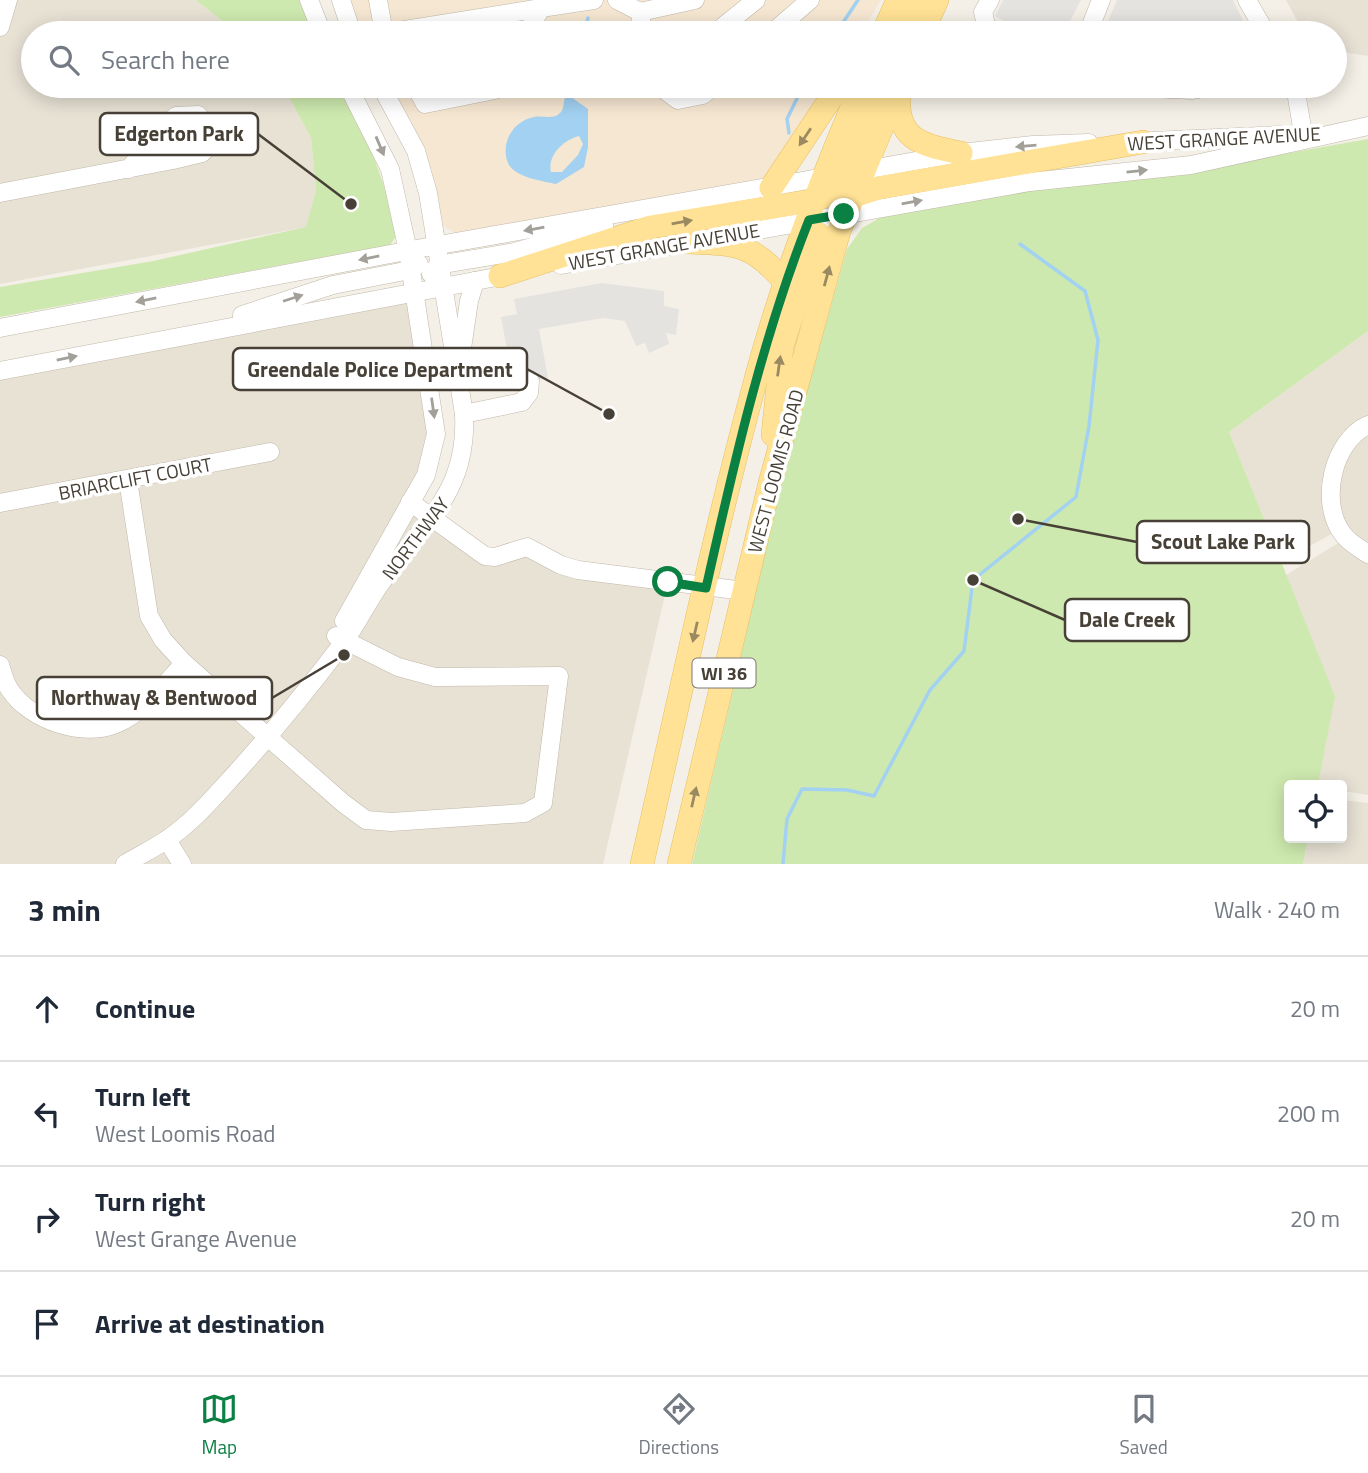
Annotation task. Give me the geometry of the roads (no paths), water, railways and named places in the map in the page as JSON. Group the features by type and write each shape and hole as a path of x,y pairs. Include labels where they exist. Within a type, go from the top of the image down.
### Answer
{"main road":[{"path":"927,21 937,0"},
{"path":"886,21 903,2"},
{"path":"891,21 903,2"},
{"path":"902,21 903,2"},
{"path":"771,188 831,98"},
{"name":"WEST LOOMIS ROAD","path":"679,864 770,483 782,346 835,196 858,98"},
{"path":"835,196 849,154 874,98"},
{"name":"WEST LOOMIS ROAD","path":"642,864 753,388 785,282 892,98"},
{"path":"899,98 900,114 912,138 927,146 961,153"},
{"path":"500,276 651,228 1143,142"},
{"path":"687,242 729,244 747,249 766,258 785,282"}],"street":[{"path":"0,27 8,0"},
{"path":"309,0 317,21"},
{"path":"341,0 348,21"},
{"path":"378,0 382,21"},
{"path":"460,21 594,0"},
{"path":"617,0 640,12 695,0"},
{"path":"730,21 756,0"},
{"path":"786,21 810,0"},
{"path":"985,21 983,12 990,0"},
{"path":"1093,21 1101,0"},
{"path":"1247,0 1258,21"},
{"path":"534,21 541,8"},
{"path":"640,12 641,21"},
{"name":"NORTHWAY","path":"340,639 426,474 436,434 408,251 390,169 354,98"},
{"name":"NORTHWAY","path":"125,864 167,840 209,804 270,736 308,688 381,582 432,520 449,495 460,468 465,446 464,414 441,287 428,192 416,151 390,98"},
{"path":"422,98 425,104 455,98"},
{"path":"1296,98 1304,136"},
{"name":"WEST GRANGE AVENUE","path":"0,370 687,242 961,153 1033,145 1304,136 1368,126"},
{"name":"WEST GRANGE AVENUE","path":"0,328 408,251 771,188 835,196 1030,182 1191,165 1304,136"},
{"path":"1,189 129,169"},
{"path":"414,292 439,265 538,246 665,206"},
{"path":"182,336 333,285 410,270 436,246"},
{"path":"460,383 461,348 475,281"},
{"path":"464,414 522,402 529,393 530,381"},
{"path":"1368,425 1354,434 1342,449 1333,476 1331,500 1341,533 1368,554"},
{"name":"BRIARCLIFT COURT","path":"0,503 270,453"},
{"path":"128,480 149,616 163,640 184,663 343,803 366,820 391,822 525,813 543,803 559,676 435,677 398,667 340,639"},
{"path":"410,502 485,556 495,557 527,547 561,565 578,570 744,591"},
{"path":"0,665 9,690 29,711 57,724 88,728 115,725 143,707 184,663"},
{"path":"167,840 183,864"}],"water":[{"path":"565,98 572,98 588,109 588,147 584,167 556,184 529,178 511,168 506,148 514,128 527,119 551,117 562,110","holes":["579,136 583,144 578,155 562,172 551,172 551,160 557,150"]}],"waterway":[{"path":"844,21 858,0"},
{"path":"789,133 787,119 797,98"},
{"path":"783,864 787,819 802,789 847,790 874,796 930,690 964,651 973,580 1076,497 1089,426 1098,340 1085,291 1020,244"}],"place":[{"name":"Edgerton Park","path":"351,204"},
{"name":"Greendale Police Department","path":"609,414"},
{"name":"Scout Lake Park","path":"1018,519"},
{"name":"Dale Creek","path":"973,580"},
{"name":"Northway & Bentwood","path":"344,655"}]}
